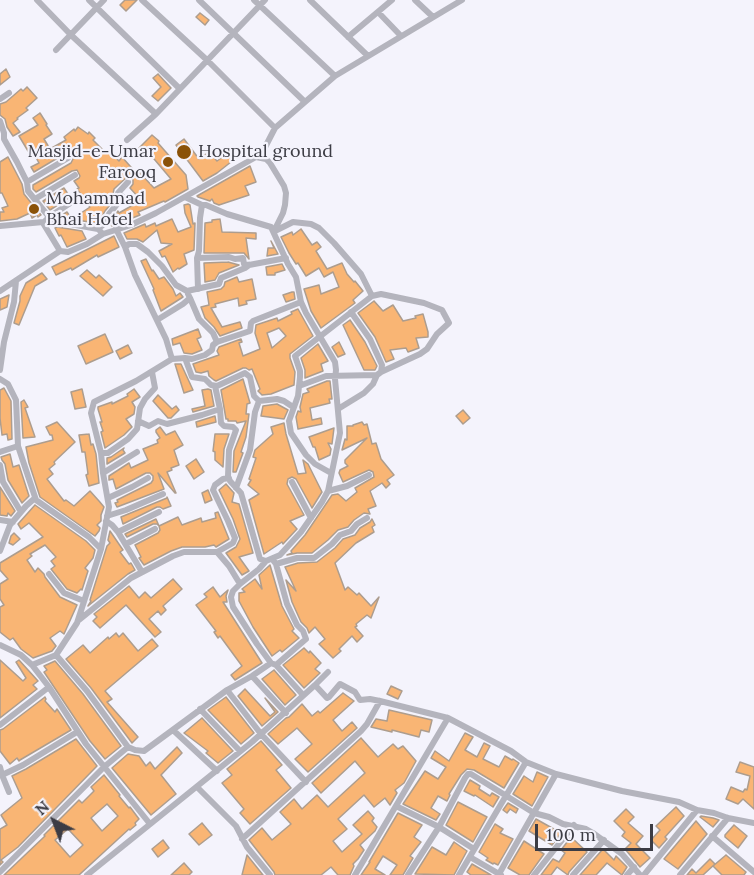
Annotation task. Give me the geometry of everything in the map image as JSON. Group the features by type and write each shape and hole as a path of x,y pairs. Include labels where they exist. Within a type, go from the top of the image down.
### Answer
{"street":[{"path":"38,0 71,35 156,114"},
{"path":"90,0 180,89"},
{"path":"56,50 104,0"},
{"path":"142,0 208,61 275,128"},
{"path":"199,0 305,102"},
{"path":"254,0 262,3 335,76"},
{"path":"310,0 368,56"},
{"path":"348,37 392,0"},
{"path":"415,0 433,17"},
{"path":"260,157 275,128 335,76 462,0"},
{"path":"127,140 156,114 262,3"},
{"path":"378,12 400,36"},
{"path":"0,99 9,93"},
{"path":"0,121 4,132 2,140 27,182 28,191 49,217"},
{"path":"0,226 54,221 100,232 116,230 156,213 256,157 260,157 266,159 270,164 284,186 286,194 283,213 274,231"},
{"path":"27,182 69,158"},
{"path":"35,199 75,175"},
{"path":"0,291 60,251 68,252 87,244 100,232 109,214 123,197 118,193 128,182"},
{"path":"185,196 202,205 271,227 297,280 301,302 306,313 335,362 340,433 328,491 293,541 280,555 240,584 233,591 231,601 257,644 303,695"},
{"path":"43,223 78,198"},
{"path":"198,289 197,258 202,205"},
{"path":"274,231 293,222 311,224 319,228 362,274 372,296"},
{"path":"43,223 60,251"},
{"path":"116,230 166,339 172,360"},
{"path":"125,248 129,244 136,244 162,266 176,285 188,294 199,319 213,333 217,342"},
{"path":"197,258 243,258 244,264 249,265"},
{"path":"157,320 183,304 188,294 198,289 219,284 221,278 249,265 286,258"},
{"path":"0,370 16,281"},
{"path":"299,386 326,376 379,374 423,352 449,322 442,310 435,306 381,294 372,296 295,356 300,370 298,396 289,421 291,433 306,455 315,464 331,473"},
{"path":"32,665 56,655 76,623 101,549 109,507 101,453 91,413 94,402 172,360 205,356 217,342 251,331 253,321 301,302"},
{"path":"338,410 364,393 373,384 382,365 370,339 351,312"},
{"path":"185,358 192,377 205,378 215,386 247,374 251,379 254,396 259,401"},
{"path":"101,453 108,453 128,439 137,429 140,408 155,388 152,372"},
{"path":"0,379 8,384 16,400 18,446 35,498 89,537 101,549"},
{"path":"215,386 221,423 236,430 229,450 229,478 241,495 260,559 271,561 314,558 340,536 351,531 367,518"},
{"path":"259,401 277,399 293,407"},
{"path":"236,488 250,450 254,415 259,401"},
{"path":"138,421 149,426 158,420 167,424 220,409"},
{"path":"0,452 18,446"},
{"path":"103,473 137,452"},
{"path":"0,465 3,482 21,513"},
{"path":"328,491 347,486 369,475"},
{"path":"108,498 147,478"},
{"path":"76,623 127,580 173,556 184,552 217,552 232,543 235,538 213,489 223,479 229,478"},
{"path":"292,482 311,518"},
{"path":"106,518 163,494"},
{"path":"0,495 10,495"},
{"path":"0,551 10,525 35,498"},
{"path":"118,531 159,512"},
{"path":"106,518 118,531 142,572"},
{"path":"0,520 13,522"},
{"path":"126,544 155,529"},
{"path":"217,552 240,584"},
{"path":"56,655 87,691 128,747 144,751 227,690 274,664 306,639 287,604 271,561"},
{"path":"49,574 64,593 84,601"},
{"path":"0,645 21,655 32,665 77,732 150,824"},
{"path":"87,875 286,713 327,672"},
{"path":"252,676 286,713"},
{"path":"315,685 327,698 340,684 356,692 360,700 380,701 448,718 511,751 526,762 556,774 622,791 679,802 697,810 754,823"},
{"path":"0,724 48,687"},
{"path":"227,690 261,734 306,782"},
{"path":"242,839 367,724 380,701"},
{"path":"200,709 240,751"},
{"path":"354,875 448,718"},
{"path":"173,730 217,771"},
{"path":"2,775 77,732"},
{"path":"0,872 104,767 128,747"},
{"path":"459,875 526,762"},
{"path":"0,767 9,792"},
{"path":"408,875 468,774 472,774 534,813 563,824 586,829 622,854 642,875 697,810"},
{"path":"470,857 500,875 556,774"},
{"path":"197,787 236,826 242,839 270,875"},
{"path":"396,806 439,826 474,849"},
{"path":"680,875 728,818"},
{"path":"534,875 574,825"},
{"path":"712,836 754,872"},
{"path":"573,875 604,840"},
{"path":"627,875 634,867"}],"building":[{"path":"125,0 137,0 126,11 120,5"},
{"path":"200,13 209,20 205,25 196,17"},
{"path":"6,69 10,77 0,85 0,74"},
{"path":"158,74 171,88 158,101 152,96 161,87 153,78"},
{"path":"27,87 37,98 26,108 28,110 13,123 20,132 13,136 5,119 0,115 0,104"},
{"path":"40,113 52,134 44,139 50,149 66,140 64,137 78,127 88,134 89,132 95,138 93,140 106,153 108,150 119,161 122,157 154,188 171,179 149,153 145,158 136,151 152,135 186,175 188,189 165,202 138,212 140,215 112,226 110,223 118,211 119,213 133,205 132,203 139,198 130,188 133,180 127,177 114,189 113,194 116,198 100,220 95,223 59,217 67,212 71,218 75,217 90,207 74,181 80,176 77,170 36,192 33,189 33,185 71,163 73,159 71,154 66,153 34,172 31,167 39,163 31,149 28,151 19,136 38,125 33,118"},
{"path":"184,139 199,159 209,152 217,161 231,151 236,158 203,181 176,145"},
{"path":"8,157 22,184 24,194 41,215 38,217 37,215 32,218 30,213 17,219 0,221 0,212 4,212 2,208 8,206 0,193 0,162"},
{"path":"250,166 256,182 245,186 249,195 219,205 212,199 210,201 197,196"},
{"path":"64,188 70,197 50,210 43,201"},
{"path":"188,204 193,224 195,223 194,250 184,254 187,264 179,269 173,272 165,256 162,257 159,251 172,244 161,243 157,230 143,242 137,239 127,239 124,233 145,224 146,227 155,223 156,226 172,219 178,232 191,227 185,213 184,205"},
{"path":"220,219 222,232 256,233 256,239 246,238 249,259 244,253 204,253 205,223"},
{"path":"55,228 82,231 86,239 67,247"},
{"path":"301,229 312,245 317,242 321,247 316,251 327,269 342,263 347,274 363,291 353,300 355,303 321,328 311,311 304,289 319,285 321,294 339,287 333,272 324,277 319,268 306,276 298,263 296,264 281,237 292,232 293,235"},
{"path":"114,236 119,247 98,257 97,255 72,270 71,268 56,275 52,267"},
{"path":"271,241 278,254 267,256 268,248 274,248"},
{"path":"146,259 159,279 164,277 176,296 180,293 183,297 161,311 141,261"},
{"path":"228,262 239,265 219,273 215,280 205,282 204,263"},
{"path":"282,264 285,270 275,275 267,275 266,267"},
{"path":"87,270 96,278 99,275 112,287 103,296 80,276"},
{"path":"42,273 47,279 35,286 19,325 14,323 20,296 26,283"},
{"path":"237,277 239,282 252,279 256,299 246,301 247,304 239,306 238,298 215,304 216,307 211,308 222,327 240,322 242,328 220,336 205,318 201,307 209,305 207,292 221,289 225,282"},
{"path":"294,292 295,299 286,302 283,295"},
{"path":"9,295 7,307 0,310 0,299"},
{"path":"374,301 383,311 393,305 403,321 423,314 428,337 416,338 419,348 408,352 406,348 390,350 394,359 386,362 375,337 358,313"},
{"path":"298,309 313,336 290,354 295,372 294,385 262,395 258,391 260,389 252,369 243,368 216,381 209,376 208,371 196,372 193,364 219,355 217,351 219,347 241,339 242,342 239,343 243,356 260,349 255,333 256,325 277,318 278,321 292,314 291,312","holes":["279,328 286,336 272,348 267,333"]},
{"path":"350,320 377,366 375,370 364,370 343,325"},
{"path":"198,329 201,337 197,339 202,350 192,354 184,353 180,343 173,345 172,339"},
{"path":"105,334 113,352 86,364 78,346"},
{"path":"339,342 345,354 338,357 332,347"},
{"path":"318,344 328,361 321,364 323,371 305,378 301,358"},
{"path":"128,345 132,353 120,359 116,351"},
{"path":"175,364 181,364 193,390 184,393"},
{"path":"243,379 250,403 247,404 246,414 249,414 246,437 241,452 243,453 236,472 233,472 234,451 246,421 237,423 226,419 221,390"},
{"path":"330,381 332,399 329,399 330,403 310,408 312,420 321,418 322,424 298,429 296,417 298,411 301,412 303,394 309,392 307,389"},
{"path":"4,388 11,401 12,439 8,440 7,434 2,435 0,418 0,390"},
{"path":"82,389 86,407 75,409 71,392"},
{"path":"134,389 140,397 132,402 135,407 134,414 126,419 132,427 105,448 98,407 112,402 112,404 128,396 127,394"},
{"path":"202,390 211,390 214,406 193,412 192,409 205,406"},
{"path":"158,395 172,409 176,406 179,410 171,418 168,418 153,401"},
{"path":"24,400 28,407 25,408 35,437 23,438 21,402"},
{"path":"277,404 288,410 284,419 261,416 263,406"},
{"path":"463,410 470,418 463,424 456,416"},
{"path":"215,416 216,422 197,427 196,422"},
{"path":"57,422 75,442 54,462 55,464 49,469 53,474 47,479 64,501 74,506 90,491 99,501 104,507 101,521 97,525 100,528 95,536 40,497 26,447 53,440 46,427"},
{"path":"362,422 364,425 367,424 372,444 376,443 381,459 394,475 387,480 390,484 386,488 382,483 370,491 376,506 368,509 370,514 364,513 348,527 338,530 312,553 287,555 292,553 291,551 305,535 332,495 338,494 346,501 357,492 355,488 374,477 373,472 369,470 343,482 339,473 348,466 345,460 367,438 342,450 345,439 347,440 347,426"},
{"path":"284,423 298,474 306,473 303,460 308,464 322,492 312,508 296,479 292,477 288,479 287,484 304,515 290,521 297,529 283,544 282,542 264,554 249,500 259,494 248,485 256,458 253,457 255,450 273,434 271,427"},
{"path":"160,427 166,435 175,431 183,445 174,450 179,465 167,472 176,493 158,473 164,489 117,507 115,503 118,502 117,500 151,483 153,476 146,473 116,489 113,479 109,480 109,476 129,463 131,468 148,460 143,449 158,443 157,440 160,438 156,430"},
{"path":"334,428 332,444 328,443 331,449 330,455 319,460 309,437"},
{"path":"89,434 96,454 99,483 89,486 85,452 82,452 79,435"},
{"path":"215,434 229,434 224,449 223,467 215,460 213,451"},
{"path":"124,448 125,453 107,464 107,458"},
{"path":"10,454 13,467 19,465 29,496 22,503 8,480 1,457"},
{"path":"196,459 204,472 194,479 186,466"},
{"path":"226,484 234,493 232,502 239,504 253,553 239,557 249,571 242,575 226,553 236,547 240,539 219,490"},
{"path":"0,487 15,511 11,516 8,513 7,516 0,515"},
{"path":"208,490 212,500 205,503 202,493"},
{"path":"167,498 171,506 163,509 157,507 123,524 121,517"},
{"path":"35,505 86,541 95,550 93,558 85,568 88,571 82,590 77,593 67,589 51,569 55,566 51,561 56,557 45,545 30,554 32,556 27,560 35,572 38,568 60,597 77,605 64,634 60,631 50,638 56,646 52,651 33,658 21,649 13,638 10,640 0,632 0,607 4,605 0,599 0,584 8,579 0,570 0,563 43,537 29,523 21,529 18,524"},
{"path":"218,512 229,539 216,547 214,545 182,547 144,565 135,545 158,533 159,526 178,517 182,525 201,518 202,522 216,518 215,513"},
{"path":"156,519 159,526 153,524 127,537 125,534"},
{"path":"372,519 375,525 372,527 374,532 356,543 335,563 345,590 348,587 357,595 359,593 371,606 379,597 371,618 367,615 356,624 355,627 363,636 357,642 352,636 333,658 319,644 325,639 315,627 309,633 301,622 286,580 296,591 285,567 298,563 317,562 343,539 355,535"},
{"path":"110,531 123,550 120,552 135,570 88,606 107,546 110,543 108,540"},
{"path":"14,533 20,539 13,545 9,543"},
{"path":"270,565 282,606 294,629 292,631 299,638 282,652 280,650 272,656 239,601 239,593 245,592 242,589 255,579 262,589 259,575"},
{"path":"173,579 182,589 163,606 166,610 161,615 158,611 149,619 161,632 155,637 126,605 100,628 93,621 97,617 94,614 129,586 139,598 145,592 151,598"},
{"path":"213,587 220,597 228,590 227,602 223,602 262,663 235,680 231,675 242,666 220,636 218,638 214,632 216,631 196,605 207,597 204,594"},
{"path":"116,633 119,637 123,633 138,651 152,639 158,646 105,691 112,699 107,702 138,737 132,743 66,659 83,645 90,653"},
{"path":"304,648 321,663 315,669 320,673 304,688 283,665"},
{"path":"0,660 23,681 26,678 16,662 19,660 38,681 33,685 37,689 0,718"},
{"path":"55,661 83,694 121,746 105,759 90,741 44,672 47,670 44,666"},
{"path":"274,670 296,695 285,705 262,679"},
{"path":"391,686 402,691 398,699 387,694"},
{"path":"245,689 270,716 275,712 265,698 278,712 262,726 238,696"},
{"path":"343,693 354,701 333,720 342,731 352,722 357,728 308,772 295,759 312,744 297,728 278,744 268,734 302,704 312,716 318,711 320,713"},
{"path":"45,697 45,701 55,712 57,709 71,730 19,761 17,758 10,764 0,751 0,730"},
{"path":"226,697 254,733 241,744 208,710"},
{"path":"389,710 432,720 429,732 421,730 419,737 371,727 376,719 387,721"},
{"path":"202,718 233,751 218,763 206,753 208,751 184,733"},
{"path":"465,733 473,737 465,750 477,757 484,743 490,746 483,759 499,767 505,756 519,763 504,788 474,770 467,769 449,794 447,801 438,796 431,808 440,814 436,820 403,804 425,771 438,779 446,767 431,758 435,751 449,761"},
{"path":"361,738 378,757 393,744 398,749 403,746 416,761 404,783 395,790 397,793 390,805 385,798 374,807 364,795 338,819 347,829 333,841 342,852 362,834 353,825 368,811 377,827 360,845 364,850 353,864 350,875 338,875 331,867 321,875 275,875 249,840 262,828 272,840 291,824 280,812 294,799 302,809 317,795 328,807 365,773 355,761 321,793 312,783"},
{"path":"76,739 97,766 18,847 1,860 3,862 0,865 0,829 7,825 1,815 22,798 12,776"},
{"path":"261,741 282,765 276,770 291,788 250,824 240,813 244,809 222,783 232,775 227,769"},
{"path":"177,747 182,753 161,775 176,794 151,815 112,768 128,754 139,756 146,766 150,762 155,769"},
{"path":"740,762 754,767 754,809 743,799 738,804 726,799 731,787 743,792 747,790 750,776 736,772"},
{"path":"537,772 548,777 532,806 513,794 524,776 533,782"},
{"path":"104,775 139,819 136,825 79,875 4,875 79,800 82,803 94,791 91,787","holes":["107,804 118,816 102,831 91,818","68,829 83,845 70,857 55,840"]},
{"path":"470,780 490,796 492,793 499,797 493,807 475,795 464,791"},
{"path":"458,802 487,817 473,842 446,825"},
{"path":"508,803 518,809 516,813 510,809 507,813 503,810"},
{"path":"676,807 684,816 665,837 667,839 659,848 651,840 660,830 656,826"},
{"path":"626,809 634,817 628,823 643,836 636,844 650,858 640,867 625,849 631,843 622,836 625,832 614,821"},
{"path":"398,813 422,825 414,837 421,842 410,856 413,858 403,875 390,875 397,865 383,856 375,869 385,875 361,875 370,862"},
{"path":"701,816 713,818 719,820 713,827"},
{"path":"536,819 561,833 552,845 529,831"},
{"path":"696,821 707,834 678,869 664,859"},
{"path":"202,823 212,835 199,845 189,834"},
{"path":"495,824 503,829 500,833 513,839 498,865 486,860 488,858 479,852"},
{"path":"734,825 747,836 738,848 725,837"},
{"path":"571,837 587,852 568,875 557,867 551,875 541,875 553,859 559,862 565,853 561,850"},
{"path":"163,840 169,848 158,857 152,849"},
{"path":"524,841 544,854 529,875 520,875 508,868"},
{"path":"454,842 467,851 454,875 415,874 432,847 446,855"},
{"path":"603,849 614,860 616,856 627,867 622,875 607,863 596,875 580,875"},
{"path":"247,855 263,875 242,875"},
{"path":"726,855 746,872 744,875 722,875 713,866"},
{"path":"710,859 715,864 703,875 687,875 692,869 696,873"},
{"path":"184,863 192,872 189,875 171,875"},
{"path":"472,864 491,875 471,875 467,872"}],"place":[{"name":"Hospital ground","path":"184,152"},
{"name":"Masjid-e-Umar Farooq","path":"168,162"},
{"name":"Mohammad Bhai Hotel","path":"34,209"}]}
